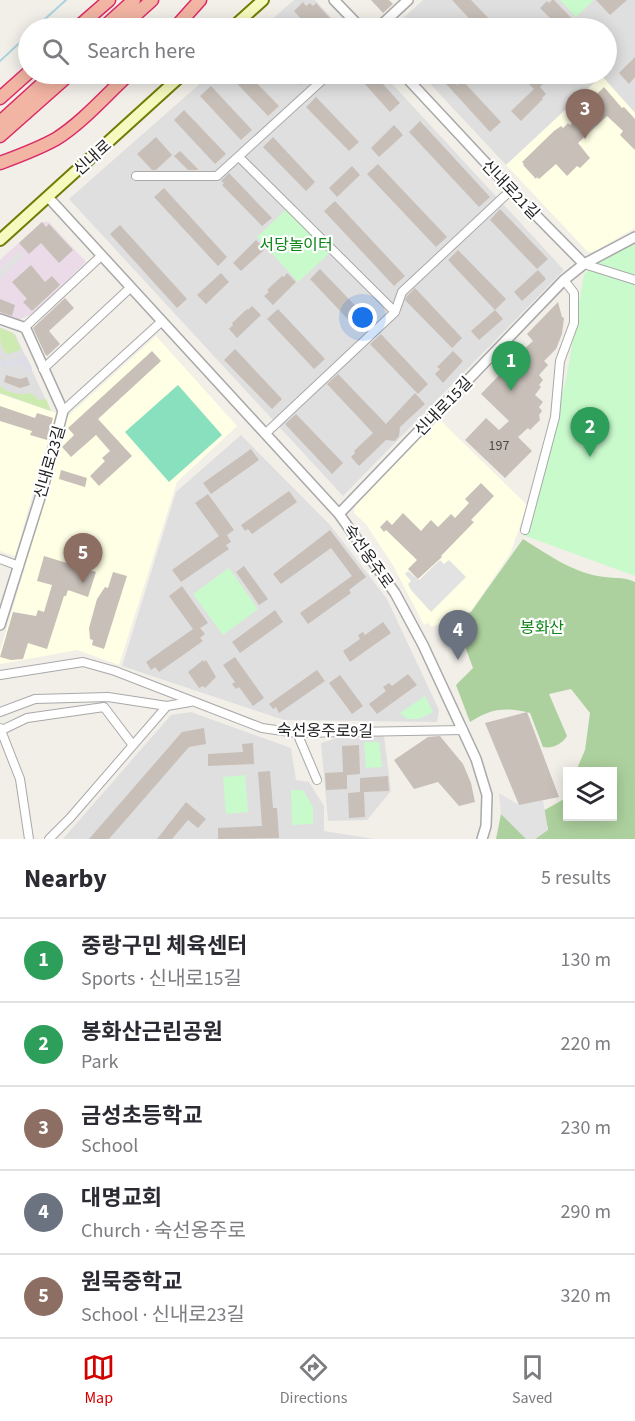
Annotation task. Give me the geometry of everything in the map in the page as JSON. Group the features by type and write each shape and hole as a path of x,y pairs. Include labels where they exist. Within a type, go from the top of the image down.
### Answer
{"highway":[{"path":"88,18 109,0"},
{"path":"115,18 135,0"},
{"path":"132,18 152,0"},
{"path":"184,18 200,0"},
{"path":"0,98 18,81"},
{"path":"0,123 42,84"},
{"path":"0,136 59,84"},
{"path":"0,163 35,150 57,138 84,117 119,84"}],"main road":[{"path":"243,18 263,0"},
{"name":"신내로","path":"0,240 172,84"}],"street":[{"path":"334,0 351,18"},
{"path":"389,18 408,0"},
{"path":"136,176 217,176 318,84"},
{"name":"신내로21길","path":"411,84 584,264 635,280"},
{"path":"238,157 395,312"},
{"path":"265,435 395,312 402,292 511,190"},
{"name":"숙선옹주로","path":"48,197 339,514 395,593 423,645 477,759 487,795 486,826 482,839"},
{"name":"신내로15길","path":"339,514 564,280 584,264 635,237"},
{"path":"0,319 24,328 101,256"},
{"path":"525,530 555,417 561,361 574,322 574,293 564,280"},
{"path":"43,369 130,288"},
{"path":"63,411 161,322"},
{"name":"신내로23길","path":"0,626 63,411 24,328"},
{"path":"0,559 19,566"},
{"name":"숙선옹주로9길","path":"0,675 83,662 115,671 262,728 297,733 463,730"},
{"name":"숙선옹주로9길","path":"0,712 35,699 108,697 167,706 192,702"},
{"path":"49,839 167,706"},
{"path":"29,839 20,779 0,730 27,718 104,707 132,744"},
{"path":"297,733 317,780"}],"shaded area":[{"path":"294,0 315,0 332,18 273,18"},
{"path":"423,0 635,0 635,113 608,84 617,84 617,18 403,18"},
{"path":"200,84 392,84 564,270 343,496 69,199"},
{"path":"430,84 592,84 506,165"},
{"path":"593,84 609,84 635,113 635,228 593,252 588,252 506,165"},
{"path":"42,222 49,222 86,262 32,314 16,321 0,315 0,260"},
{"path":"19,251 23,256 0,279 0,269"},
{"path":"0,327 15,334 51,411 0,393"},
{"path":"156,336 237,426 177,482 119,665 77,650 0,664 0,651 51,480 67,417"},
{"path":"26,356 32,368 30,372 22,364 14,367 7,366 4,369 1,364 2,360 11,361"},
{"path":"0,394 56,413 15,556 0,551"},
{"path":"439,419 527,505 511,552 471,611 431,627 429,623 424,625 394,567 366,524 354,513 355,506"},
{"path":"241,435 330,525 387,599 439,710 437,722 284,720 122,666 176,492"},
{"path":"440,560 444,564 449,560 466,577 431,612 411,590 408,584 411,581 405,574 408,571 419,580"},
{"path":"191,712 291,748 296,780 309,782 324,806 324,831 374,839 63,839 171,715"},
{"path":"384,736 391,791 367,820 328,821 321,743 340,737"},
{"path":"499,793 519,805 543,800 548,830 535,839 526,839 501,814"}],"green space":[{"path":"560,0 594,0 576,17"},
{"name":"서당놀이터","path":"292,204 334,249 298,282 257,237"},
{"path":"635,241 635,576 523,535 566,380 584,274"},
{"path":"0,328 13,333 20,350 8,354 3,350"},
{"path":"178,385 222,435 169,482 125,432"},
{"path":"0,386 14,393 31,393 39,400 46,399 51,411 0,393"},
{"name":"봉화산","path":"523,539 559,561 588,574 635,582 635,839 535,839 548,829 543,811 563,800 563,821 617,821 617,767 578,767 585,750 590,713 571,689 549,694 567,736 557,745 543,747 530,713 513,710 492,711 470,722 456,685 473,668 455,619 471,612"},
{"path":"229,568 258,609 223,635 193,594"},
{"path":"425,696 433,712 419,719 407,719 400,713"},
{"path":"364,742 379,742 382,767 366,768"},
{"path":"245,775 248,812 226,814 223,777"},
{"path":"291,790 303,790 313,807 313,824 292,825"},
{"path":"501,814 507,817 527,839 496,839"}],"building":[{"path":"371,0 389,0 393,4 383,13"},
{"path":"452,0 471,0 488,18 469,18"},
{"path":"554,0 571,18 550,18 540,8 547,1 549,3"},
{"path":"596,0 627,0 610,15"},
{"path":"303,2 306,6 310,3 313,6 316,3 330,18 300,18 294,11"},
{"path":"635,57 635,77 629,84 619,73"},
{"path":"238,84 258,84 279,106 268,116"},
{"path":"365,84 383,84 400,103 390,112"},
{"path":"446,84 466,84 501,122 490,132"},
{"path":"529,84 543,84 540,87 546,94 521,121 511,111 534,89"},
{"path":"211,86 252,130 241,140 200,96"},
{"path":"604,87 635,119 635,150 620,135 623,131 607,116 578,143 590,158 580,168 577,166 567,176 556,164 536,179 522,162 554,131 561,126 563,128 568,123 570,125"},
{"path":"316,97 359,142 349,151 306,107"},
{"path":"184,110 226,154 215,164 174,120"},
{"path":"420,121 490,197 479,207 409,132"},
{"path":"394,125 403,135 379,157 371,148"},
{"path":"156,137 172,155 156,170 152,170 137,154"},
{"path":"273,137 315,182 306,191 263,147"},
{"path":"180,151 197,170 188,170 174,156"},
{"path":"378,164 447,237 436,247 367,174"},
{"path":"352,166 360,175 337,197 329,188"},
{"path":"229,173 272,218 262,226 222,185 224,183 221,181"},
{"path":"164,188 227,257 218,266 154,197"},
{"path":"335,201 405,276 394,286 324,211"},
{"path":"500,209 548,259 537,269 490,220"},
{"path":"42,222 46,227 49,224 73,250 59,263 41,243 29,254 19,243"},
{"path":"120,225 187,299 177,308 110,234"},
{"path":"256,240 265,249 241,271 233,263"},
{"path":"458,250 506,299 495,310 448,260"},
{"path":"31,265 45,282 52,276 60,285 32,311 23,302 27,299 12,282"},
{"path":"320,269 368,319 357,329 310,279"},
{"path":"538,270 546,279 522,301 514,292"},
{"path":"221,273 229,282 206,304 197,295"},
{"path":"287,273 296,282 273,305 264,296 269,292 267,290"},
{"path":"415,288 462,338 452,348 405,300"},
{"path":"65,298 74,308 49,331 60,344 47,356 33,328"},
{"path":"0,299 15,305 12,316 0,312"},
{"path":"558,302 564,318 562,334 556,349 544,361 548,365 539,375 543,380 535,395 543,402 539,407 542,411 539,415 540,420 518,437 532,451 505,478 465,440 486,418 499,430 509,421 481,394 506,368 510,372 521,361 517,357 517,351 523,350 533,341 527,334"},
{"path":"252,306 261,315 237,338 229,329 232,323"},
{"path":"278,309 325,359 314,369 267,319"},
{"path":"495,310 503,319 479,340 471,331"},
{"path":"381,334 428,384 418,394 370,344"},
{"path":"235,349 282,399 272,409 224,360"},
{"path":"152,351 161,361 98,419 132,456 99,486 90,476 105,461 102,458 110,451 96,435 71,457 62,447 74,435 68,428"},
{"path":"453,351 463,361 443,383 435,374 440,369 437,367"},
{"path":"338,374 386,424 415,393 425,404 400,427 399,436 395,441 386,440 359,466 351,457 354,451 373,433 327,384"},
{"path":"6,375 20,379 27,377 30,385 20,388 4,382"},
{"path":"0,406 35,418 37,413 53,418 47,440 30,435 32,431 0,421"},
{"path":"296,414 343,463 332,474 285,424"},
{"path":"251,449 259,460 211,494 203,483"},
{"path":"61,470 87,478 85,487 59,479"},
{"path":"481,483 494,496 471,520 474,522 442,557 418,579 408,569 417,560 380,527 387,520 392,525 403,513 421,531 431,520 438,527 451,514 455,518 469,503 465,499"},
{"path":"289,491 297,502 252,534 248,529 245,531 241,525"},
{"path":"208,494 234,530 227,535 231,542 226,545 229,549 181,582 172,570 219,536 195,503"},
{"path":"330,530 366,577 349,590 351,593 308,624 300,613 352,576 331,548 281,584 273,574"},
{"path":"44,556 96,572 88,597 68,590 47,649 28,643 23,659 11,660 0,657 13,612 36,616 38,610 44,612 52,585 37,581"},
{"path":"244,566 268,599 259,605 236,572"},
{"path":"113,572 127,576 104,649 92,645 93,640 90,639 89,628 97,599 105,587 108,588"},
{"path":"182,586 208,623 200,628 205,634 200,638 203,641 159,672 155,667 151,670 146,662 193,629 169,596"},
{"path":"275,610 283,622 240,653 232,642"},
{"path":"383,622 391,633 350,662 343,651 360,639 358,635 363,632 365,635"},
{"path":"235,657 264,698 253,706 239,687 236,689 232,684 235,682 223,665"},
{"path":"203,660 204,662 206,660 216,677 205,688 203,686 199,688 188,672"},
{"path":"317,670 325,681 279,713 276,707 273,709 269,704"},
{"path":"408,674 417,685 377,714 369,704 386,691 383,687 389,683 392,686"},
{"path":"340,675 363,706 352,714 329,683"},
{"path":"527,712 559,797 519,805 485,723"},
{"path":"204,728 206,744 189,747 109,839 89,839 182,732"},
{"path":"440,736 463,764 471,783 475,802 459,806 438,782 414,789 394,760 428,737"},
{"path":"253,743 254,764 208,766 208,754 243,752 242,744"},
{"path":"359,745 360,774 347,775 347,789 326,790 325,773 343,772 342,746"},
{"path":"270,771 273,808 277,808 279,838 218,839 218,828 262,826 258,772"},
{"path":"388,776 389,791 364,792 365,817 349,818 348,793 360,792 360,778"},
{"path":"186,802 206,819 198,828 188,820 172,839 157,839"}],"waterway":[{"path":"46,18 66,0"},
{"path":"0,61 18,44"}],"place":[{"name":"금성초등학교","path":"585,139"},
{"name":"중랑구민 체육센터","path":"511,391"},
{"name":"봉화산근린공원","path":"590,457"},
{"name":"원묵중학교","path":"83,583"},
{"name":"대명교회","path":"458,660"}]}
